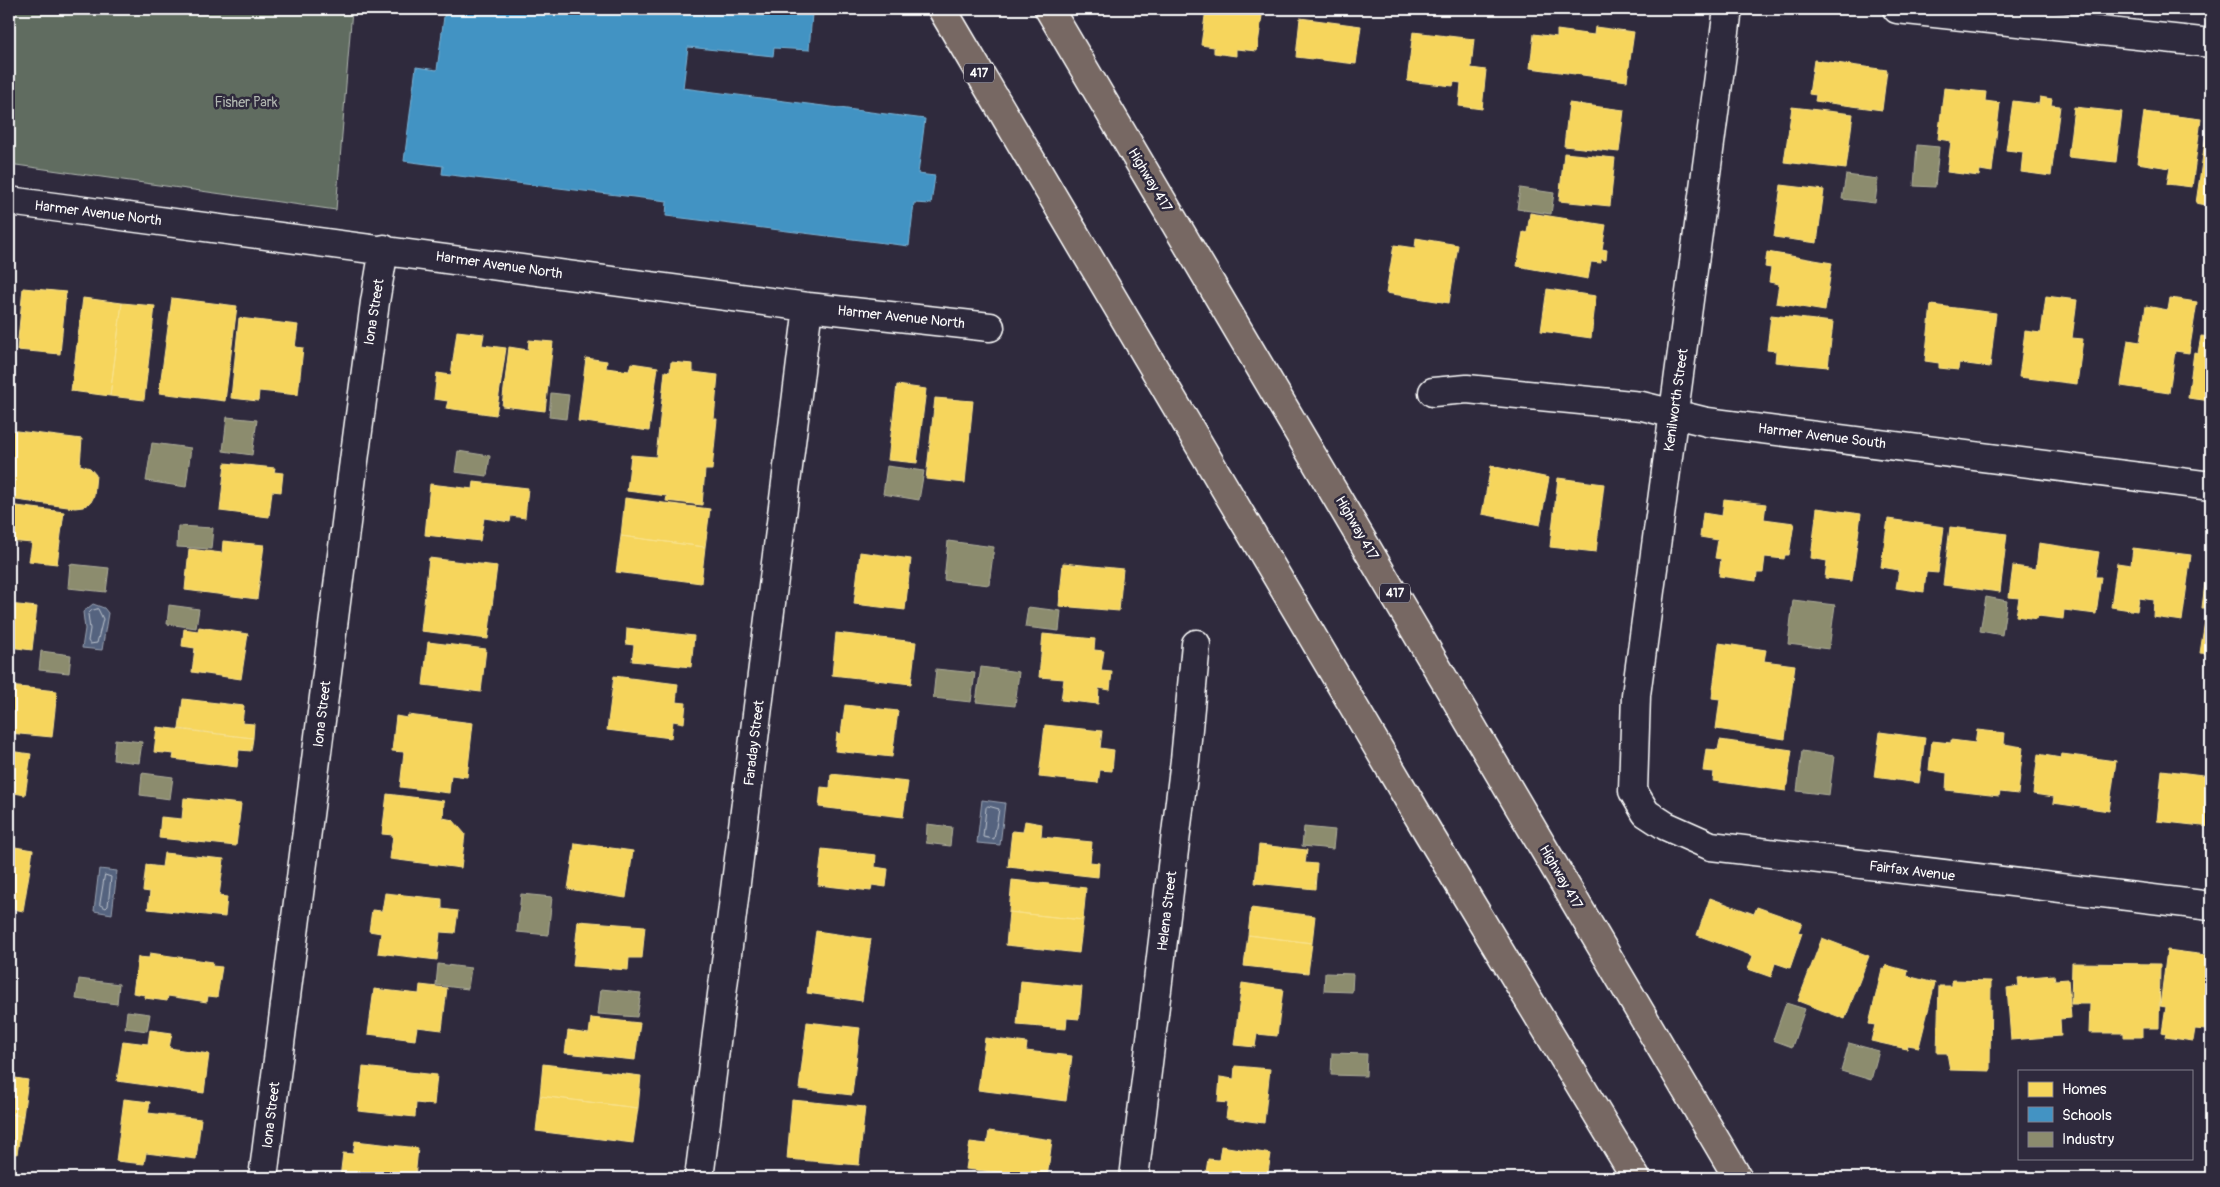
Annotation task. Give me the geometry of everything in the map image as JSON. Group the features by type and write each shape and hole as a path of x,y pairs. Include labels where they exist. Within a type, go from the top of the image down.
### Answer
{"highway":[{"name":"417","path":"942,9 1419,816 1636,1178"},
{"name":"Highway 417","path":"1049,9 1738,1178"}],"street":[{"name":"Kenilworth Street","path":"1633,791 1636,695 1728,9"},
{"path":"1897,9 2211,43"},
{"name":"Harmer Avenue North","path":"9,201 384,249 808,307 990,328"},
{"name":"Iona Street","path":"263,1178 357,437 384,249"},
{"name":"Faraday Street","path":"699,1178 808,307"},
{"name":"Harmer Avenue South","path":"1433,392 1467,390 1642,406 1707,422 2211,486"},
{"name":"Helena Street","path":"1134,1178 1186,760 1196,644"},
{"name":"Fairfax Avenue","path":"1633,791 1646,813 1666,826 1711,846 2211,906"}],"green space":[{"name":"Fisher Park","path":"9,9 352,9 336,210 9,164"}],"water":[{"path":"93,604 104,608 108,613 102,650 82,648 85,629 83,612"},
{"path":"982,800 1005,803 1000,845 977,843"},
{"path":"99,869 117,871 112,914 94,911"}],"building: Homes":[{"path":"1206,9 1263,9 1257,51 1236,49 1236,56 1214,53 1214,47 1201,45"},
{"path":"1300,18 1361,26 1356,64 1296,57"},
{"path":"1595,27 1634,32 1627,81 1530,68 1534,34 1557,37 1557,30 1594,35"},
{"path":"1413,32 1474,39 1471,68 1486,70 1482,109 1459,106 1461,83 1454,82 1453,86 1407,81"},
{"path":"1814,60 1887,70 1882,110 1815,101 1816,95 1809,94"},
{"path":"1944,88 1986,92 1985,101 2000,103 1992,172 1980,170 1979,176 1947,172 1951,141 1938,139"},
{"path":"2040,97 2052,99 2051,105 2060,106 2051,176 2021,172 2023,152 2006,150 2013,101 2039,104"},
{"path":"1569,103 1624,110 1619,152 1564,146"},
{"path":"1792,107 1853,114 1846,169 1784,162"},
{"path":"2074,107 2122,112 2116,162 2068,157"},
{"path":"2144,112 2201,119 2192,187 2167,184 2170,168 2137,163"},
{"path":"2208,121 2211,122 2211,206 2196,203"},
{"path":"1564,153 1615,158 1610,206 1559,201"},
{"path":"1781,185 1824,190 1817,243 1774,237"},
{"path":"1530,213 1606,225 1602,249 1607,250 1606,260 1601,259 1601,263 1591,262 1588,279 1517,266 1523,232 1527,233"},
{"path":"1416,238 1458,245 1449,303 1386,293 1394,245 1415,248"},
{"path":"1767,252 1832,263 1825,311 1776,303 1779,284 1769,282 1771,268 1765,267"},
{"path":"23,288 66,292 60,354 17,350"},
{"path":"1547,289 1596,296 1591,338 1541,331"},
{"path":"2046,296 2077,300 2072,338 2083,339 2077,384 2019,377 2025,331 2041,333"},
{"path":"83,298 122,303 110,396 71,391"},
{"path":"172,298 237,306 225,401 159,393"},
{"path":"2170,298 2197,302 2189,353 2175,351 2169,393 2121,386 2128,340 2140,342 2146,306 2168,310"},
{"path":"122,303 155,306 144,400 110,396"},
{"path":"1931,305 1996,313 1990,367 1959,363 1958,370 1939,368 1939,363 1925,361"},
{"path":"1771,315 1833,322 1828,367 1775,362 1776,351 1767,350"},
{"path":"239,318 298,325 295,347 303,348 298,395 259,391 258,401 231,398"},
{"path":"457,331 484,334 482,345 506,348 496,415 446,408 448,401 434,399 437,373 451,375"},
{"path":"2201,336 2211,337 2211,401 2188,398 2194,352 2198,353"},
{"path":"529,340 553,342 545,411 502,406 509,347 528,350"},
{"path":"586,358 607,361 606,368 629,371 631,363 658,367 649,431 578,421"},
{"path":"671,362 693,364 693,372 718,375 714,419 717,419 712,470 705,470 702,505 666,501 667,496 627,491 631,455 656,457 665,371 670,372"},
{"path":"897,385 926,389 917,463 888,460"},
{"path":"935,398 973,401 965,483 926,479"},
{"path":"9,430 82,439 80,465 90,468 96,475 94,496 91,502 83,507 75,508 9,499"},
{"path":"225,463 275,468 274,472 283,473 281,492 272,491 269,517 220,511"},
{"path":"1491,466 1549,478 1540,525 1482,514"},
{"path":"1558,478 1604,484 1596,552 1550,547"},
{"path":"474,482 528,488 525,518 511,516 510,522 484,518 480,541 425,535 430,484 473,489"},
{"path":"625,498 710,509 705,547 621,536"},
{"path":"1724,499 1766,504 1764,519 1794,523 1789,555 1785,555 1784,559 1765,557 1763,573 1757,573 1756,581 1719,576 1721,559 1715,558 1718,540 1700,537 1703,513 1722,516"},
{"path":"9,505 64,512 57,564 29,561 32,543 9,541"},
{"path":"1817,508 1861,514 1852,581 1825,578 1827,561 1811,558"},
{"path":"1888,519 1944,527 1938,573 1926,572 1924,592 1896,588 1899,570 1881,567"},
{"path":"1950,527 2007,534 2000,592 1943,585"},
{"path":"621,536 705,547 701,583 616,572"},
{"path":"223,541 264,545 257,599 185,590 189,549 222,553"},
{"path":"2039,543 2099,552 2095,577 2101,577 2096,614 2064,610 2063,619 2038,616 2037,619 2016,616 2019,598 2009,597 2013,566 2036,569"},
{"path":"2133,548 2191,555 2182,621 2153,617 2154,600 2139,598 2137,611 2111,607 2117,563 2131,565"},
{"path":"860,552 911,559 905,610 854,604"},
{"path":"429,558 497,566 488,639 421,631"},
{"path":"2208,559 2211,560 2211,654 2200,653 2207,608 2202,608"},
{"path":"1063,563 1123,569 1119,611 1059,606"},
{"path":"9,604 37,607 32,650 9,647"},
{"path":"199,627 248,634 241,679 192,672 195,648 182,646 184,629 198,631"},
{"path":"627,628 694,636 691,667 632,661 634,645 626,644"},
{"path":"836,633 916,642 911,684 832,675"},
{"path":"1043,634 1095,639 1094,650 1104,651 1101,671 1112,672 1110,690 1099,688 1098,704 1061,700 1064,679 1039,677"},
{"path":"428,642 486,649 481,692 423,685"},
{"path":"1719,643 1766,650 1764,661 1795,665 1785,739 1716,729 1720,699 1712,698"},
{"path":"614,676 678,684 676,702 686,703 684,723 673,721 671,738 607,730"},
{"path":"9,686 57,691 52,737 9,733"},
{"path":"183,699 244,706 242,723 254,724 253,738 179,729"},
{"path":"845,705 898,711 892,757 835,751 837,733 841,734"},
{"path":"408,715 473,723 467,777 451,775 449,793 400,787 404,752 392,751 396,716 407,718"},
{"path":"1045,725 1102,731 1100,748 1114,750 1112,771 1100,770 1098,783 1039,777"},
{"path":"157,727 253,738 251,751 239,750 237,767 173,759 174,754 154,752"},
{"path":"1977,730 2005,733 2004,744 2023,747 2018,794 2000,792 1999,796 1946,790 1947,773 1929,770 1932,741 1951,743 1951,740 1975,743"},
{"path":"1880,732 1925,738 1919,783 1874,777"},
{"path":"1720,740 1792,750 1786,791 1713,781 1714,772 1703,771 1706,749 1718,750"},
{"path":"9,751 31,754 25,795 9,792"},
{"path":"2038,754 2061,758 2062,754 2116,761 2109,811 2053,803 2054,797 2033,794"},
{"path":"2162,770 2211,776 2211,827 2157,821"},
{"path":"831,774 908,782 903,817 819,807 821,787 830,788"},
{"path":"387,794 444,801 443,818 453,820 465,834 461,868 390,859 393,835 382,834"},
{"path":"184,798 241,804 236,846 159,838 161,817 182,819"},
{"path":"1025,821 1042,824 1041,837 1092,842 1090,862 1099,863 1098,877 1008,867 1012,831 1023,832"},
{"path":"575,843 633,851 626,898 568,889"},
{"path":"1259,845 1307,850 1305,863 1317,864 1315,889 1255,883"},
{"path":"9,846 33,850 23,911 9,908"},
{"path":"822,849 876,855 875,867 888,869 886,887 872,885 871,891 818,885"},
{"path":"164,853 224,859 219,896 227,897 225,917 148,909 150,892 143,891 146,865 162,867"},
{"path":"1012,880 1086,888 1083,920 1009,912"},
{"path":"385,893 442,899 442,909 458,911 455,933 440,932 437,960 378,953 381,933 369,931 372,910 382,911"},
{"path":"1710,898 1754,914 1757,907 1802,923 1798,932 1802,933 1790,968 1775,963 1771,977 1748,969 1753,956 1697,935"},
{"path":"1251,908 1315,916 1312,943 1248,935"},
{"path":"9,912 13,913 9,950"},
{"path":"1009,912 1083,920 1079,953 1006,945"},
{"path":"578,921 645,926 642,958 629,958 628,970 573,966"},
{"path":"816,931 871,939 862,1001 807,993"},
{"path":"1248,935 1312,943 1308,973 1244,966"},
{"path":"1822,938 1869,956 1845,1019 1798,1001"},
{"path":"2167,950 2206,955 2206,959 2211,959 2211,1025 2206,1030 2195,1029 2193,1041 2165,1037 2166,1034 2162,1033 2166,1007 2160,1006"},
{"path":"150,953 213,962 212,966 222,967 217,997 208,996 207,1002 168,996 167,1001 145,998 145,995 133,993 138,957 149,958"},
{"path":"2072,963 2160,964 2159,1028 2142,1028 2142,1037 2124,1037 2124,1033 2089,1033 2090,1004 2071,1004"},
{"path":"1886,965 1908,971 1907,976 1935,983 1919,1047 1908,1045 1907,1049 1871,1041 1875,1025 1869,1024 1882,969 1885,970"},
{"path":"2054,975 2055,980 2068,979 2071,1018 2060,1019 2061,1036 2011,1040 2007,988 2019,986 2018,978"},
{"path":"1952,980 1991,981 1990,1071 1950,1070 1947,1053 1937,1053 1939,986 1952,986"},
{"path":"1021,981 1082,987 1079,1019 1067,1018 1066,1029 1017,1025"},
{"path":"1242,983 1283,989 1277,1036 1257,1034 1255,1047 1234,1045"},
{"path":"420,985 447,988 442,1030 417,1027 415,1040 368,1034 374,989 419,994"},
{"path":"591,1018 640,1023 635,1060 565,1053 568,1031 589,1034"},
{"path":"807,1022 860,1028 852,1095 799,1089"},
{"path":"150,1030 172,1033 169,1048 209,1054 204,1093 117,1081 123,1041 148,1044"},
{"path":"985,1038 1027,1043 1026,1051 1072,1056 1066,1101 978,1090"},
{"path":"543,1064 641,1076 638,1108 540,1096"},
{"path":"1235,1066 1270,1069 1264,1123 1226,1118 1228,1103 1218,1102 1220,1077 1234,1079"},
{"path":"363,1067 437,1075 434,1105 416,1103 415,1117 358,1111"},
{"path":"9,1077 28,1080 23,1116 9,1114"},
{"path":"540,1096 638,1108 633,1143 536,1131"},
{"path":"124,1099 150,1102 148,1113 201,1119 196,1159 146,1153 144,1164 116,1161"},
{"path":"792,1100 865,1107 859,1165 787,1159"},
{"path":"9,1114 23,1116 17,1154 9,1152"},
{"path":"989,1131 1052,1140 1047,1178 966,1169 970,1142 987,1144"},
{"path":"355,1141 418,1148 415,1178 340,1178 343,1153 353,1154"},
{"path":"1221,1146 1271,1154 1267,1178 1205,1178 1208,1159 1219,1160"}],"building: Schools":[{"path":"445,9 779,9 779,12 812,14 809,50 774,48 773,56 688,47 683,88 925,119 918,174 935,176 931,204 914,203 909,246 666,216 667,201 442,174 443,166 404,161 416,67 437,70"}],"building: Industry":[{"path":"1917,145 1939,147 1935,187 1914,186"},
{"path":"1846,175 1878,179 1875,203 1842,199"},
{"path":"1520,188 1554,193 1551,214 1517,209"},
{"path":"551,393 569,395 566,419 549,417"},
{"path":"227,417 257,420 252,455 223,451"},
{"path":"152,443 191,448 186,487 146,481"},
{"path":"458,451 490,456 487,476 455,472"},
{"path":"887,466 924,471 919,500 883,494"},
{"path":"178,526 213,528 211,549 177,547"},
{"path":"948,541 994,547 989,585 944,580"},
{"path":"70,564 109,568 106,592 68,588"},
{"path":"1986,597 2007,601 2002,635 1980,631"},
{"path":"1793,600 1835,605 1829,649 1788,644"},
{"path":"169,605 199,609 196,628 167,624"},
{"path":"1028,607 1061,611 1059,631 1025,627"},
{"path":"41,651 71,655 69,673 39,670"},
{"path":"981,667 1019,672 1015,706 976,702"},
{"path":"936,669 975,673 971,702 933,698"},
{"path":"115,739 142,742 139,763 113,760"},
{"path":"1802,751 1834,756 1829,795 1797,791"},
{"path":"142,773 173,777 170,799 140,795"},
{"path":"927,824 952,827 950,846 926,843"},
{"path":"1304,827 1335,830 1333,849 1302,846"},
{"path":"521,894 552,897 548,935 517,932"},
{"path":"438,964 471,968 468,989 436,985"},
{"path":"1325,973 1353,974 1352,992 1324,991"},
{"path":"79,979 119,984 117,1004 76,999"},
{"path":"601,989 641,993 637,1017 598,1014"},
{"path":"1786,1003 1805,1009 1792,1047 1773,1040"},
{"path":"127,1011 150,1014 147,1031 125,1028"},
{"path":"1849,1043 1879,1051 1871,1080 1841,1071"},
{"path":"1332,1053 1367,1054 1366,1076 1331,1075"}]}
